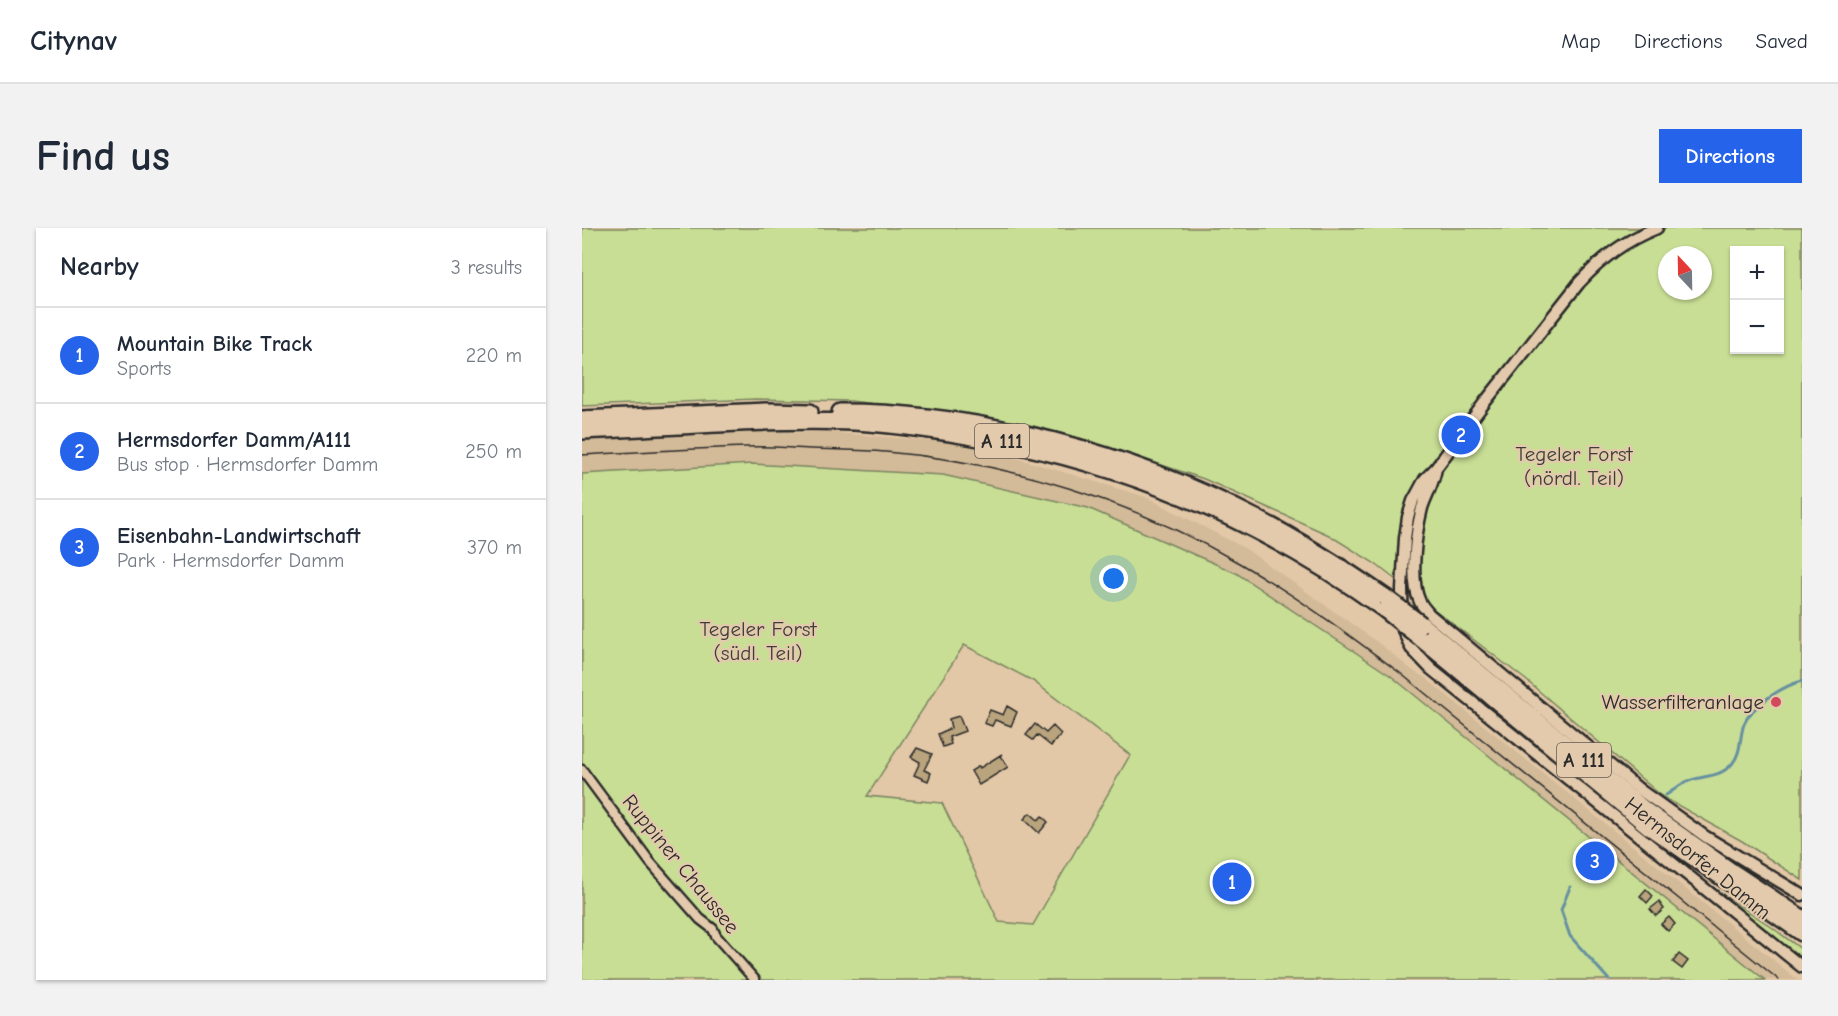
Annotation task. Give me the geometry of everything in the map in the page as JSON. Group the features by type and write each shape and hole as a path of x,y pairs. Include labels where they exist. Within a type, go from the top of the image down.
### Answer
{"highway":[{"name":"A 111","path":"582,419 766,411 865,412 946,420 1019,433 1078,448 1143,469 1210,496 1292,537 1337,565 1646,810 1802,918"},
{"name":"A 111","path":"582,431 761,423 854,422 900,425 1011,443 1138,478 1235,520 1385,604"},
{"name":"A 111","path":"1420,631 1596,785 1671,844 1802,933"},
{"path":"1671,844 1709,876 1802,945"},
{"path":"1766,894 1802,909"}],"main road":[{"name":"Hermsdorfer Damm","path":"1657,228 1615,249 1594,266 1425,479 1413,501 1408,517 1402,589 1403,630 1411,648 1419,658 1451,686 1513,733 1802,967"},
{"name":"Hermsdorfer Damm","path":"1436,468 1435,478 1423,507 1418,527 1415,567 1420,601 1429,614 1640,790 1706,837 1802,895"}],"street":[{"name":"Ruppiner Chaussee","path":"582,770 650,862 700,919 713,929 716,936 755,980"}],"shaded area":[{"path":"790,431 791,433 826,432 931,441 932,439 973,445 1146,497 1246,549 1424,677 1798,980 1765,980 1391,676 1237,573 1088,508 943,475 752,464 582,474 582,441"}],"green space":[{"name":"Tegeler Forst (nördl. Teil)","path":"582,228 1802,228 1802,880 1742,841 1663,797 1526,680 1374,563 1329,535 1204,479 1080,438 1016,422 851,401 756,399 582,406"},
{"name":"Tegeler Forst (südl. Teil)","path":"752,464 943,475 1088,508 1236,573 1391,676 1765,980 582,980 582,474","holes":["964,645 1033,681 1130,755 1033,925 999,922 942,803 867,796"]},
{"path":"1722,894 1801,949 1802,961 1721,896"}],"building":[{"path":"1007,706 1017,712 1011,726 995,720 992,726 984,723 990,710 1003,715"},
{"path":"959,716 965,731 949,737 951,744 943,747 938,734 951,728 949,719"},
{"path":"1035,724 1046,733 1053,726 1061,734 1051,746 1037,735 1033,740 1026,735"},
{"path":"917,748 932,754 924,770 931,773 928,781 914,775 920,762 911,757"},
{"path":"1002,754 1000,756 1008,767 979,785 971,771"},
{"path":"1030,813 1038,820 1042,816 1048,822 1039,833 1024,819"},
{"path":"1646,889 1653,896 1647,903 1640,896"},
{"path":"1659,902 1664,909 1656,916 1650,909"},
{"path":"1669,917 1675,924 1668,931 1661,924"},
{"path":"1679,954 1688,961 1682,969 1673,962"}],"waterway":[{"path":"1666,795 1686,782 1727,769 1737,755 1744,724 1748,717 1761,703 1777,692 1802,681"},
{"path":"1570,887 1561,910 1570,936 1609,980"}],"tram line":[{"path":"582,455 762,447 877,451 932,457 1024,475 1113,503 1156,521 1260,575 1361,644 1400,673 1779,980"}],"place":[{"name":"Hermsdorfer Damm/A111","path":"1461,435"},
{"name":"Wasserfilteranlage","path":"1776,702"},
{"name":"Eisenbahn-Landwirtschaft","path":"1595,861"},
{"name":"Mountain Bike Track","path":"1232,882"}]}
